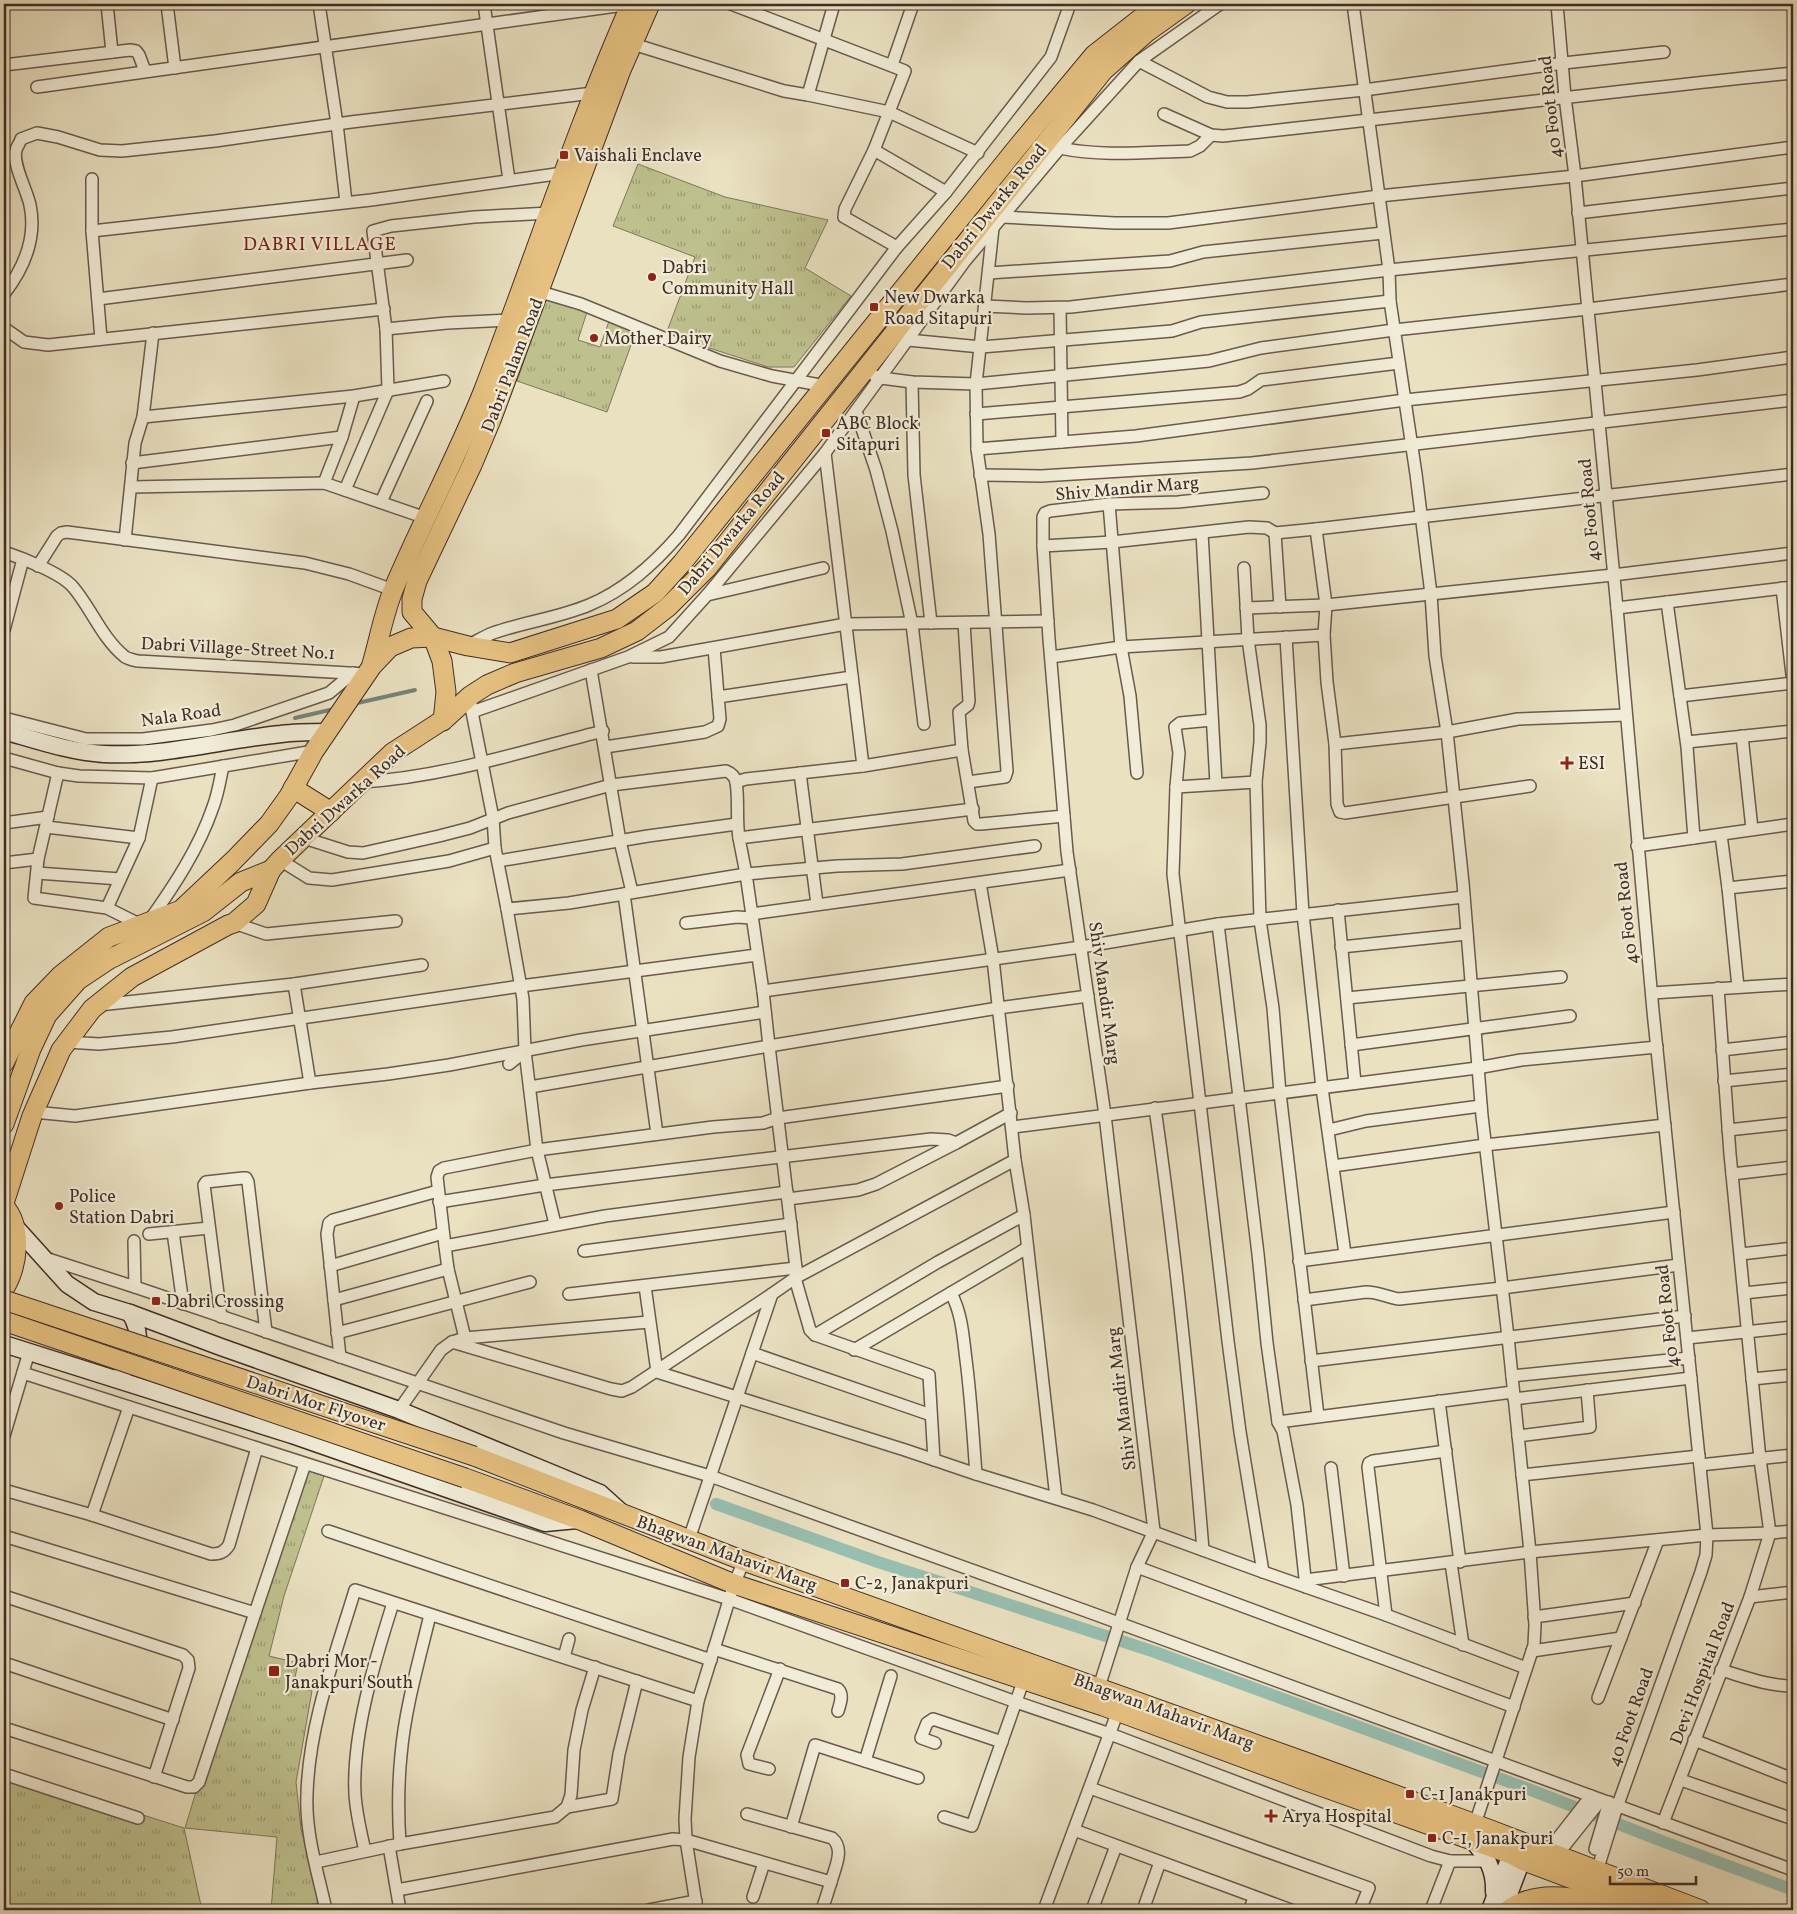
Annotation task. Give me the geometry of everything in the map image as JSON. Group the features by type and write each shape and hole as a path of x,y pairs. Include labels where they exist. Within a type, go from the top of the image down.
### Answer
{"main road":[{"name":"Dabri Palam Road","path":"363,673 393,590 474,414 511,320 531,289 549,213 593,93 630,4"},
{"name":"Dabri Palam Road","path":"443,721 446,692 442,661 433,637 412,612 412,599 417,581 472,465 531,289 650,4"},
{"name":"Dabri Dwarka Road","path":"363,673 390,647 411,638 433,637 468,646 510,653 617,619 655,593 682,563 1094,54 1159,4"},
{"name":"Dabri Dwarka Road","path":"4,1204 34,1112 61,1050 97,1005 132,976 234,923 256,904 275,865 392,753 471,704 487,685 515,673 601,648 637,631 668,607 706,568 1103,71 1147,32 1186,4"},
{"path":"4,1063 34,1002 60,976 109,937 181,910 269,824 363,673"},
{"path":"4,731 65,748 102,754 119,754 205,746 329,729"},
{"path":"293,788 331,812"},
{"path":"4,1124 31,1049 47,1015 78,980 108,960 203,912 241,882 275,865"},
{"path":"4,1204 10,1212 16,1252 14,1267 4,1289"},
{"path":"12,1223 67,1284 94,1302 130,1312 221,1347 399,1410 600,1493 626,1516"},
{"name":"Dabri Mor Flyover","path":"4,1300 474,1456 626,1516"},
{"path":"113,1379 128,1367 137,1349 138,1330 130,1312"},
{"name":"Dabri Mor Flyover","path":"4,1321 465,1478 580,1520"},
{"path":"4,1344 292,1435 545,1522 580,1520"},
{"name":"Bhagwan Mahavir Marg","path":"626,1516 744,1561 1099,1687 1473,1832"},
{"name":"Bhagwan Mahavir Marg","path":"580,1520 732,1592 1024,1679 1473,1832 1593,1869 1701,1910"},
{"path":"1473,1832 1493,1872 1499,1909"},
{"path":"1499,1909 1531,1851"},
{"name":"Bhagwan Mahavir Marg","path":"1531,1851 1655,1910"},
{"path":"1499,1909 1542,1896 1648,1910"}],"street":[{"path":"107,4 112,52"},
{"path":"167,4 175,68"},
{"path":"319,4 337,124 346,202"},
{"path":"484,4 509,180"},
{"path":"38,87 630,4"},
{"path":"731,4 821,44 892,65 905,72 874,150 845,208 844,217 897,247"},
{"path":"808,95 821,44 834,4"},
{"path":"892,65 913,4"},
{"path":"468,646 499,631 588,606 622,588 657,560 679,535 897,247 978,153 1051,56 1070,4"},
{"path":"555,1224 537,1150 525,1051 523,999 495,848 493,818 471,704 591,670 628,657 669,637 707,595 825,453 965,261 1060,148 1139,61 1220,4"},
{"path":"1354,4 1389,270 1390,301 1412,444 1431,594 1435,656 1446,732 1464,898 1477,1068 1508,1337 1530,1552 1534,1617 1532,1651 1493,1765 1473,1832"},
{"name":"40 Foot Road","path":"1558,4 1565,97 1575,176 1617,608 1637,846 1707,1535 1706,1554 1701,1572 1602,1804 1601,1842 1593,1869"},
{"path":"633,44 784,91 889,112 978,153"},
{"path":"4,65 112,52 136,51 145,71"},
{"path":"1139,61 1208,97 1227,102 1246,102 1364,90 1664,52"},
{"path":"1164,114 1211,135 1223,136 1464,111 1565,97 1793,72"},
{"path":"4,294 14,280 27,253 33,234 30,205 18,165 16,151 21,139 37,132 100,150 117,151 593,93"},
{"path":"1060,148 1080,152 1190,151 1200,146 1211,135"},
{"path":"1002,217 1115,223 1168,223 1379,196 1575,176 1793,147"},
{"path":"874,150 946,192"},
{"path":"92,231 381,199 563,173"},
{"path":"92,179 92,231 101,339"},
{"path":"1578,213 1793,188"},
{"path":"345,490 388,390 386,329 373,231 391,226 474,217 549,213"},
{"path":"968,782 1005,777 1007,775 989,534 976,449 976,384 993,228"},
{"path":"985,306 1060,308 1389,270 1582,252 1793,229"},
{"path":"989,273 1170,261 1203,252 1383,233"},
{"path":"98,299 408,260"},
{"path":"863,371 881,378 912,382 976,384 1209,361 1261,348 1394,330 1793,284"},
{"path":"531,289 581,304 720,361 772,376 825,386"},
{"path":"908,340 981,346 1061,341 1172,331 1201,322 1390,301"},
{"path":"4,328 24,342 48,345 384,308"},
{"path":"1060,308 1062,442"},
{"path":"386,329 447,323 511,320"},
{"path":"126,540 134,443 143,417 153,333"},
{"path":"976,449 1136,436 1405,400 1697,370 1793,357"},
{"path":"976,414 1239,392 1248,389 1261,380 1399,363"},
{"path":"143,417 354,396 444,381"},
{"path":"912,382 914,475 931,623"},
{"path":"324,483 342,437 354,396"},
{"path":"980,475 1041,476 1252,463 1793,400"},
{"path":"381,502 427,401"},
{"path":"856,411 876,470 912,624 924,724"},
{"path":"132,463 342,437"},
{"path":"825,453 862,766"},
{"path":"1043,546 1112,542 1258,527 1267,528 1275,532 1316,530 1793,474"},
{"path":"130,487 324,483 426,518"},
{"name":"Shiv Mandir Marg","path":"1154,1531 1105,1115 1064,816 1050,657 1042,522 1044,513 1109,504 1178,502 1263,493"},
{"path":"1109,504 1121,647 1130,696 1137,773"},
{"path":"1316,530 1326,605 1324,635 1327,682 1335,744 1337,804 1340,812 1345,813 1530,786"},
{"path":"38,566 61,533 67,532 305,563 349,574 393,590"},
{"path":"1202,532 1216,784"},
{"path":"1275,532 1280,607"},
{"name":"Dabri Village-Street No.1","path":"4,552 38,566 64,579 73,586 112,644 125,658 138,661 363,673"},
{"path":"1246,608 1326,605 1613,575 1793,553"},
{"path":"4,630 23,559"},
{"path":"707,595 823,568"},
{"path":"1244,568 1248,640 1260,725 1260,750 1256,782 1260,920 1273,1008 1280,1094 1318,1416"},
{"path":"1617,608 1788,588 1793,683 1680,696"},
{"path":"1667,602 1686,742 1694,838"},
{"path":"628,657 661,657 846,624 1048,621"},
{"path":"964,623 969,701 968,705 959,712 962,750 974,821 977,824 981,824 1064,816"},
{"path":"1050,657 1121,647 1324,635"},
{"path":"1286,637 1303,914 1322,1088 1345,1254"},
{"path":"605,747 714,729 718,726 720,719 714,648"},
{"path":"591,670 603,731 628,893 635,972 657,1134"},
{"name":"Nala Road","path":"4,718 86,739 163,737 234,725 312,700 329,693 363,673"},
{"path":"718,697 852,677"},
{"path":"1335,744 1446,732 1518,719 1626,714"},
{"path":"1212,720 1176,725 1175,732 1180,753 1176,787 1173,874 1240,1432 1263,1572"},
{"path":"363,782 393,780 482,762 603,731"},
{"path":"1686,742 1793,731"},
{"path":"1742,736 1752,829"},
{"path":"736,782 746,779 862,766 962,750"},
{"path":"4,758 58,774 152,778 314,751"},
{"path":"58,774 38,859 34,898 107,908 144,924 176,882 201,834 213,806 223,766"},
{"path":"304,838 348,852 363,853 470,828 493,818 611,785 726,771 733,775 736,782 737,824 763,991 796,1273 807,1320 810,1330 815,1335 929,1375 934,1460"},
{"path":"800,773 817,904"},
{"path":"107,908 139,838 152,778"},
{"path":"1176,787 1256,782"},
{"path":"739,838 972,809"},
{"path":"4,823 47,822 139,838"},
{"path":"498,861 620,840 737,824"},
{"path":"1637,846 1793,824"},
{"path":"1721,835 1738,987"},
{"path":"507,909 570,903 746,874 837,866 902,864 1035,846"},
{"path":"275,865 309,878 332,880 449,861 495,848"},
{"path":"4,863 38,859"},
{"path":"686,923 751,916 817,904 1070,870"},
{"path":"37,873 120,879"},
{"path":"1728,888 1793,881"},
{"path":"980,883 993,959 1056,1498"},
{"path":"763,991 1081,947 1179,929 1338,910 1464,898"},
{"path":"1338,910 1355,1083"},
{"path":"234,923 266,934 396,921"},
{"path":"1218,924 1240,1099 1267,1343 1278,1422 1283,1431 1296,1505 1305,1584"},
{"path":"1342,947 1467,934"},
{"path":"67,1042 99,1044 130,1042 521,986 757,955"},
{"path":"97,1005 294,984 422,965"},
{"path":"1347,998 1561,977"},
{"path":"294,984 310,1083"},
{"path":"1652,993 1793,984"},
{"path":"1718,988 1732,1174 1760,1459 1770,1534"},
{"path":"530,1087 998,1008 1088,996"},
{"path":"34,1112 81,1115 310,1083 397,1073 559,1044 765,1012"},
{"path":"1351,1045 1570,1016"},
{"path":"1722,1050 1793,1042"},
{"path":"1013,1127 1200,1102 1280,1094 1477,1068 1521,1060 1657,1047"},
{"path":"509,1064 525,1051"},
{"path":"1724,1081 1793,1074"},
{"path":"466,1338 448,1269 443,1234 437,1176 439,1171 444,1168 537,1150 657,1134 763,1123 778,1118 1008,1086"},
{"path":"1329,1130 1366,1121 1481,1106"},
{"path":"1155,1108 1188,1375 1203,1550"},
{"path":"445,1246 555,1224 788,1196 858,1190 876,1184 1011,1113"},
{"path":"1728,1130 1793,1123"},
{"path":"1333,1166 1485,1145 1665,1126"},
{"path":"340,1357 327,1234 329,1223 333,1220 439,1196 783,1158 930,1139 948,1140 956,1143"},
{"path":"452,1342 611,1390 622,1391 657,1372 772,1294 796,1273 1015,1160"},
{"path":"1732,1174 1793,1167"},
{"path":"221,1317 205,1183 246,1178 266,1332"},
{"path":"1299,1261 1674,1212"},
{"path":"815,1335 938,1262 1024,1215"},
{"path":"584,1251 791,1224"},
{"path":"149,1234 209,1228"},
{"path":"173,1232 183,1304"},
{"path":"330,1266 443,1234"},
{"path":"134,1241 135,1286"},
{"path":"854,1350 1027,1248"},
{"path":"1741,1254 1793,1248"},
{"path":"45,1258 135,1286 564,1433 710,1476 1493,1765 1793,1870"},
{"path":"1304,1300 1366,1292 1376,1292 1390,1298 1399,1299 1502,1288 1679,1264"},
{"path":"334,1300 448,1269"},
{"path":"569,1294 796,1273"},
{"path":"337,1333 456,1300 530,1282"},
{"path":"645,1286 657,1372"},
{"path":"1744,1293 1793,1288"},
{"path":"951,1293 957,1304 962,1322 976,1474"},
{"path":"689,1539 772,1294"},
{"path":"1311,1362 1684,1316"},
{"path":"399,1410 441,1350 452,1342 466,1338 649,1322"},
{"path":"1687,1338 1793,1328"},
{"path":"4,1436 29,1352"},
{"path":"752,1353 931,1415"},
{"path":"1512,1376 1689,1358"},
{"path":"657,1372 1056,1498 1154,1531 1263,1572 1305,1584 1526,1668"},
{"path":"23,1373 305,1464 732,1592 1016,1702 1110,1734 1431,1856 1450,1862 1489,1861"},
{"path":"1752,1379 1793,1375"},
{"path":"1278,1422 1439,1401 1587,1390 1691,1378"},
{"path":"1518,1436 1590,1428 1587,1390"},
{"path":"1439,1401 1446,1451 1463,1645"},
{"path":"92,1515 129,1407"},
{"path":"4,1490 92,1515 211,1554 219,1554 226,1550 229,1545 257,1448"},
{"path":"1386,1615 1368,1468 1369,1463 1446,1451"},
{"path":"1522,1476 1700,1461 1793,1456"},
{"path":"4,1728 187,1788 194,1787 199,1782 305,1464"},
{"path":"1331,1468 1344,1576"},
{"path":"328,1531 713,1654 780,1669 838,1689 842,1697 838,1711"},
{"path":"1099,1687 1137,1567 1154,1531"},
{"path":"1305,1584 1344,1576 1530,1552 1707,1535 1770,1534 1793,1531"},
{"name":"Devi Hospital Road","path":"1663,1824 1750,1597 1770,1534"},
{"path":"4,1538 255,1613"},
{"path":"1598,1698 1658,1540"},
{"path":"649,1910 697,1906 686,1840 685,1819 689,1757 698,1701 732,1592 744,1561"},
{"path":"1137,1567 1514,1707"},
{"path":"326,1910 310,1834 307,1795 312,1748 324,1692 355,1590 698,1701"},
{"path":"1750,1597 1793,1592"},
{"path":"4,1596 183,1655 188,1660 188,1668 173,1720 154,1777"},
{"path":"365,1851 355,1796 355,1773 362,1716 380,1644 393,1603"},
{"path":"1534,1617 1635,1603"},
{"path":"400,1910 394,1845 401,1754 409,1702 430,1615"},
{"path":"1532,1651 1621,1638"},
{"path":"564,1657 569,1639"},
{"path":"4,1663 173,1720"},
{"path":"567,1807 571,1795 574,1750 582,1710 595,1667"},
{"path":"769,1769 749,1764 747,1755 780,1669"},
{"path":"1721,1670 1778,1686 1793,1686"},
{"path":"865,1761 891,1676"},
{"path":"944,1817 972,1826 1024,1679"},
{"path":"316,1862 394,1845 555,1817 567,1807 612,1799 619,1754 638,1681"},
{"path":"1044,1910 1118,1712"},
{"path":"935,1743 921,1738 927,1723 933,1719 1002,1742"},
{"path":"1694,1740 1793,1779"},
{"path":"791,1827 815,1745 918,1778"},
{"path":"4,1774 138,1818"},
{"path":"1681,1780 1793,1819"},
{"path":"1090,1788 1369,1888 1360,1910"},
{"path":"1531,1851 1571,1829 1602,1804"},
{"path":"747,1814 832,1838 838,1843 840,1850 822,1910"},
{"path":"1074,1830 1291,1910"},
{"path":"397,1890 673,1839 686,1840 831,1882"},
{"path":"1092,1910 1116,1846"},
{"path":"753,1897 764,1862"},
{"path":"1143,1910 1160,1862"},
{"path":"1431,1910 1450,1862"},
{"path":"1542,1896 1571,1910"},
{"path":"1250,1910 1254,1897"}],"green space":[{"path":"638,164 725,197 828,220 805,268 851,296 794,367 768,367 666,334 695,257 613,226"},
{"path":"546,297 587,312 578,340 600,347 609,321 636,331 607,412 517,381"},
{"path":"306,1470 324,1476 284,1596 269,1656 298,1663 293,1687 312,1691 296,1782 301,1829 320,1903 271,1910 277,1837 185,1828 205,1762"},
{"path":"4,1771 184,1828 202,1910 4,1910"}],"waterway":[{"path":"353,704 415,690"},
{"path":"295,718 334,709"},
{"path":"716,1504 878,1562 1155,1652 1531,1790 1793,1890"}],"place":[{"name":"Vaishali Enclave","path":"564,155"},
{"name":"Dabri Community Hall","path":"652,277"},
{"name":"New Dwarka Road Sitapuri","path":"874,307"},
{"name":"Mother Dairy","path":"594,338"},
{"name":"ABC Block Sitapuri","path":"826,433"},
{"name":"ESI","path":"1567,763"},
{"name":"Police Station Dabri","path":"59,1206"},
{"name":"Dabri Crossing","path":"156,1301"},
{"name":"C-2, Janakpuri","path":"845,1583"},
{"name":"Dabri Mor - Janakpuri South","path":"274,1671"},
{"name":"C-1 Janakpuri","path":"1410,1794"},
{"name":"Arya Hospital","path":"1271,1816"},
{"name":"C-1, Janakpuri","path":"1432,1838"}],"district":[{"name":"DABRI VILLAGE","path":"320,243"}]}
